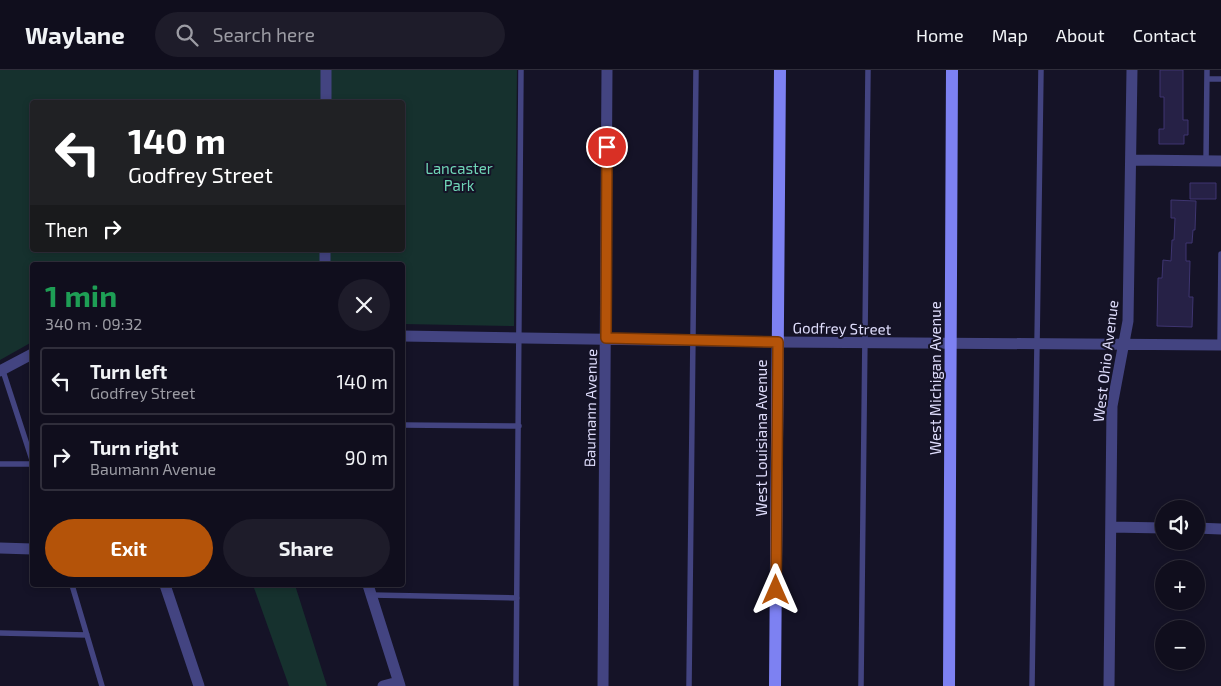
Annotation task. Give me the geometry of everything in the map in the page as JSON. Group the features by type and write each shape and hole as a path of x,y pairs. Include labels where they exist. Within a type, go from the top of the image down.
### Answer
{"street":[{"path":"326,70 326,100"},
{"name":"Baumann Avenue","path":"603,686 607,70"},
{"name":"West Louisiana Avenue","path":"776,686 780,70"},
{"name":"West Michigan Avenue","path":"949,686 952,70"},
{"name":"West Ohio Avenue","path":"1109,686 1112,406 1128,321 1132,70"},
{"path":"1131,160 1221,162"},
{"name":"Godfrey Street","path":"405,336 952,344 1221,345"},
{"path":"2,371 30,355"},
{"path":"1111,527 1155,528"},
{"path":"1205,528 1221,529"},
{"path":"0,548 30,549"},
{"path":"166,587 199,686"},
{"path":"369,590 399,684 383,686"}],"lane":[{"path":"516,686 521,70"},
{"path":"689,686 696,70"},
{"path":"861,686 868,70"},
{"path":"1032,686 1041,70"},
{"path":"1206,161 1207,70"},
{"path":"1207,79 1221,79"},
{"path":"1221,254 1221,345"},
{"path":"2,371 30,456"},
{"path":"405,425 519,426"},
{"path":"0,464 30,462"},
{"path":"73,587 102,686"},
{"path":"369,590 517,598"},
{"path":"0,633 87,635"}],"green space":[{"name":"Lancaster Park","path":"0,70 517,70 514,326 405,324 405,262 30,262 30,343 0,360"},
{"path":"254,587 296,587 327,686 289,686"}],"building":[{"path":"1160,70 1183,70 1183,120 1188,120 1188,135 1184,135 1184,144 1159,144 1159,129 1164,129 1164,97 1160,97"},
{"path":"1190,183 1216,183 1216,199 1190,199"},
{"path":"1171,200 1196,201 1195,230 1193,230 1192,243 1186,243 1186,261 1190,261 1189,297 1193,297 1192,327 1157,326 1158,278 1162,278 1163,260 1171,261 1172,240 1174,240 1175,218 1171,218"}],"route":[{"path":"607,147 606,338 778,342 776,590"}]}
